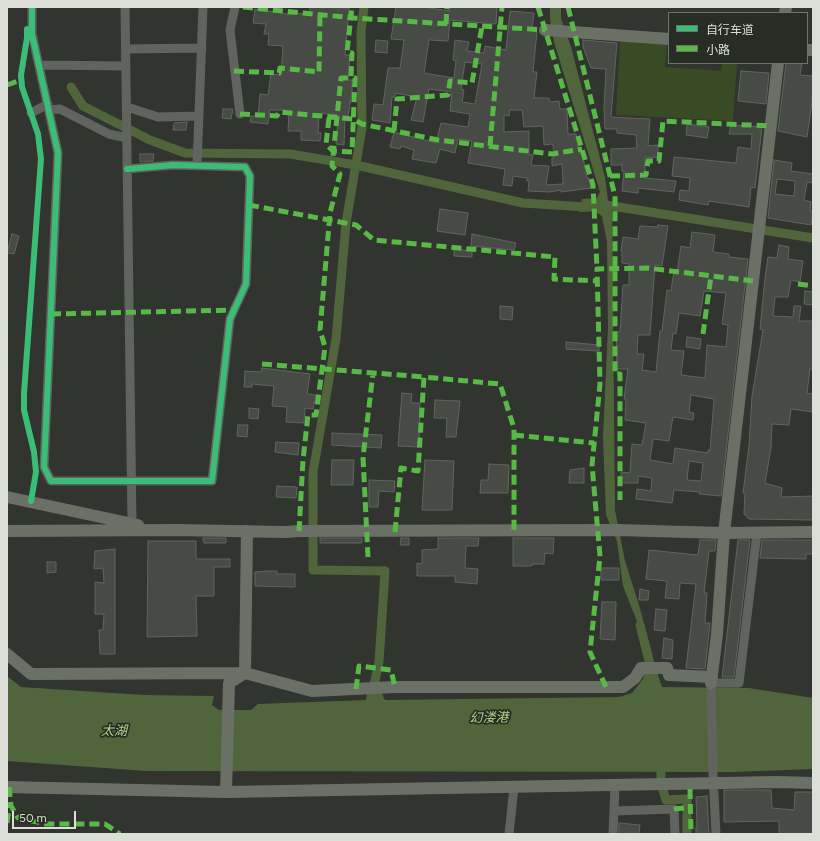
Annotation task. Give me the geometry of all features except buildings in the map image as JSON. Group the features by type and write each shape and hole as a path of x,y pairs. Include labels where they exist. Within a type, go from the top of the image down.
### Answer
{"street":[{"path":"32,7 32,34 58,153 44,467 51,481 212,481 230,319 246,284 250,176 245,167 173,165 128,169"},
{"path":"125,7 132,523"},
{"path":"197,166 203,7"},
{"path":"235,7 230,30 240,114"},
{"path":"545,30 668,39"},
{"path":"126,50 202,48"},
{"path":"716,834 713,779 712,680 724,533 778,64"},
{"path":"39,65 126,66"},
{"path":"31,114 48,107 60,109 109,134 127,138"},
{"path":"127,107 158,117 199,116"},
{"path":"7,497 132,523 177,530"},
{"path":"7,531 177,530 322,532 616,530 724,533 813,532"},
{"path":"244,673 247,531"},
{"path":"7,654 31,674 244,673 312,691 395,686 623,687 635,678 641,668 667,668 669,675 740,683 757,533"},
{"path":"226,792 229,683 244,673"},
{"path":"7,787 226,792 615,785 713,779 813,783"},
{"path":"613,834 615,785"},
{"path":"509,834 514,787"},
{"path":"614,811 674,809 675,834"}],"shaded area":[{"path":"620,40 667,43 665,67 721,71 722,64 737,64 733,121 616,115"}],"water":[{"path":"550,7 561,7 561,18 571,47 605,177 608,201 612,203 615,510 625,561 662,687 749,688 813,698 813,769 733,772 146,771 7,761 7,676 21,687 144,695 214,696 212,705 219,710 251,710 258,704 366,700 367,691 380,690 385,700 619,697 632,693 643,679 649,652 623,586 617,541 606,515 603,437 608,328 607,242 602,216 594,211 579,212 582,199 597,198 600,192 554,42 550,19"}],"waterway":[{"path":"364,7 361,32 362,128 346,223 336,339 313,472 313,570 385,571 379,662 372,694"},
{"path":"71,87 83,106 150,140 185,153 290,154 356,165 523,203 587,207 606,205 813,238"},
{"path":"640,625 651,669"},
{"path":"661,761 661,784 666,800 687,799 687,834"}],"marked path":[{"path":"243,7 354,18 545,30"},
{"path":"299,531 303,460 308,415 316,415 325,347 320,330 330,213 340,174 332,166 341,78 351,78 352,53 347,52 352,7"},
{"path":"446,24 447,7"},
{"path":"490,146 502,7"},
{"path":"538,7 593,185 597,269"},
{"path":"568,7 615,196 615,374 620,374 620,500"},
{"path":"234,71 279,73 280,68 319,72 320,15"},
{"path":"394,131 397,99 448,95 450,81 472,83 482,26"},
{"path":"329,118 326,144 333,151 352,152 355,78 351,78"},
{"path":"7,85 21,80"},
{"path":"240,114 277,116 279,112 353,119 362,124 438,140 552,154 582,149"},
{"path":"610,176 646,175 648,161 659,161 663,121 771,126"},
{"path":"249,205 356,225 374,240 555,257 554,279 597,281"},
{"path":"606,687 590,652 600,556 592,465 600,384 597,269 647,268 753,281"},
{"path":"703,334 711,276"},
{"path":"798,284 813,286"},
{"path":"51,314 235,310"},
{"path":"262,364 424,377"},
{"path":"368,557 363,457 373,373"},
{"path":"395,532 401,468 418,471 424,377 500,384 514,428 514,531"},
{"path":"514,435 594,443"},
{"path":"356,689 359,666 391,670 395,687"},
{"path":"9,787 11,806 18,818 46,824 105,824 120,834"},
{"path":"690,789 691,834"},
{"path":"7,823 10,803"},
{"path":"674,809 692,807"}],"cycle path":[{"path":"32,7 32,34 58,153 44,467 51,481 212,481 230,319 246,284 250,176 245,167 173,165 127,169"},
{"path":"27,29 21,75 22,87 38,134 41,159 24,393 24,410 34,452 36,472 31,501"}],"water label":[{"name":"幻溇港","path":"489,718"},
{"name":"太湖","path":"114,731"}]}
